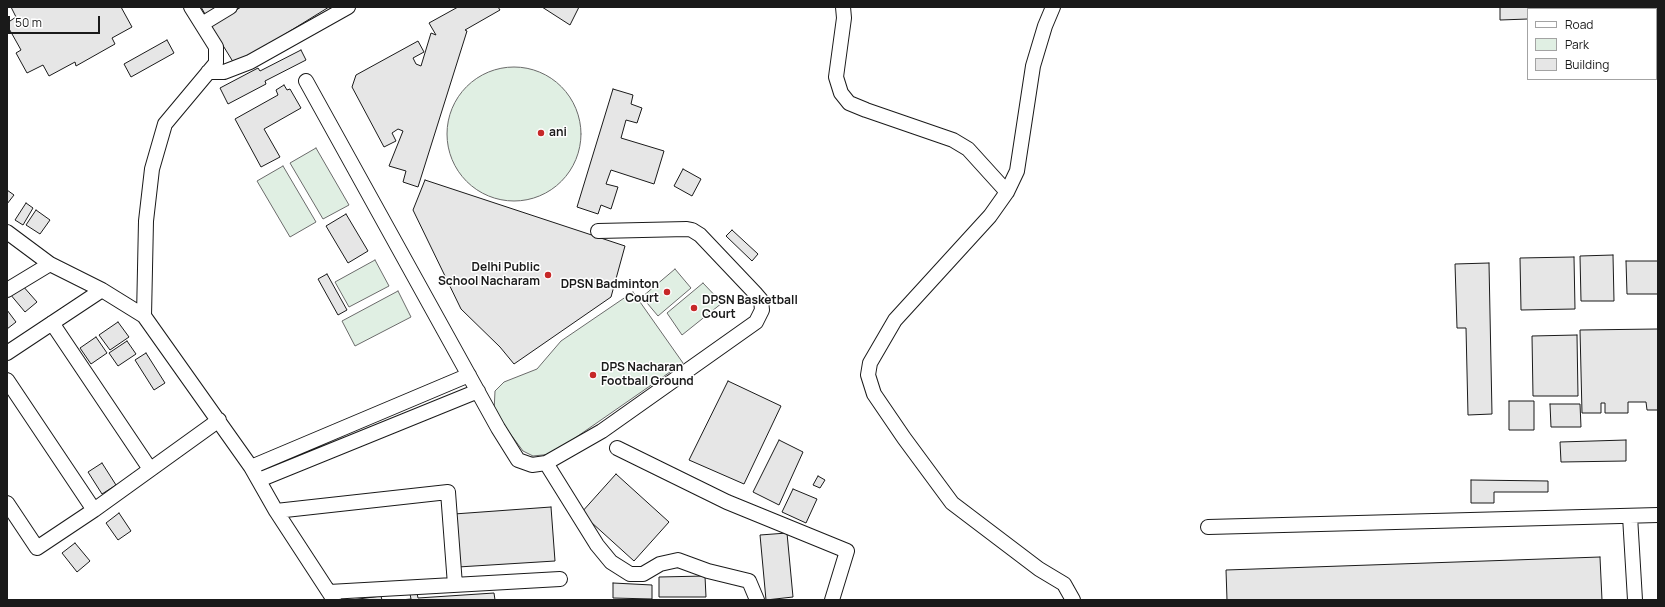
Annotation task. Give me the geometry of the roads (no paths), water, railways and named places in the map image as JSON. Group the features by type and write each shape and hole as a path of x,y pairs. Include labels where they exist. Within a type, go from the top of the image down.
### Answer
{"street":[{"path":"144,316 146,221 152,169 165,124 216,63 216,47 191,7"},
{"path":"202,24 230,7"},
{"path":"208,72 224,72 250,62 348,7"},
{"path":"842,7 844,18 836,77 841,93 849,103 953,140 968,149 1007,192"},
{"path":"1054,7 1045,26 1033,66 1017,171 1007,192 990,216 895,320 870,363 868,375 874,394 904,438 952,503 1039,569 1064,584 1073,600"},
{"path":"306,82 518,460 532,465 546,463 602,431 756,322 762,310 761,300 755,293 700,235 692,230 598,231"},
{"path":"7,232 50,264 102,290 144,316 251,467 276,511 332,596 455,585 560,579"},
{"path":"7,290 50,264"},
{"path":"7,353 102,290"},
{"path":"52,323 150,469"},
{"path":"251,467 469,375"},
{"path":"7,380 94,510"},
{"path":"259,480 478,391"},
{"path":"7,503 37,548 94,510 219,420"},
{"path":"617,448 727,502 847,551 832,600"},
{"path":"546,463 597,546 611,562 630,574 643,574 660,564 678,560 708,571 749,581 758,600"},
{"path":"276,511 448,492 455,585"},
{"path":"1208,527 1658,515"},
{"path":"1630,516 1635,600"}],"place":[{"name":"ani","path":"541,133"},
{"name":"Delhi Public School Nacharam","path":"548,275"},
{"name":"DPSN Badminton Court","path":"667,292"},
{"name":"DPSN Basketball Court","path":"694,308"},
{"name":"DPS Nacharan Football Ground","path":"593,375"}]}
